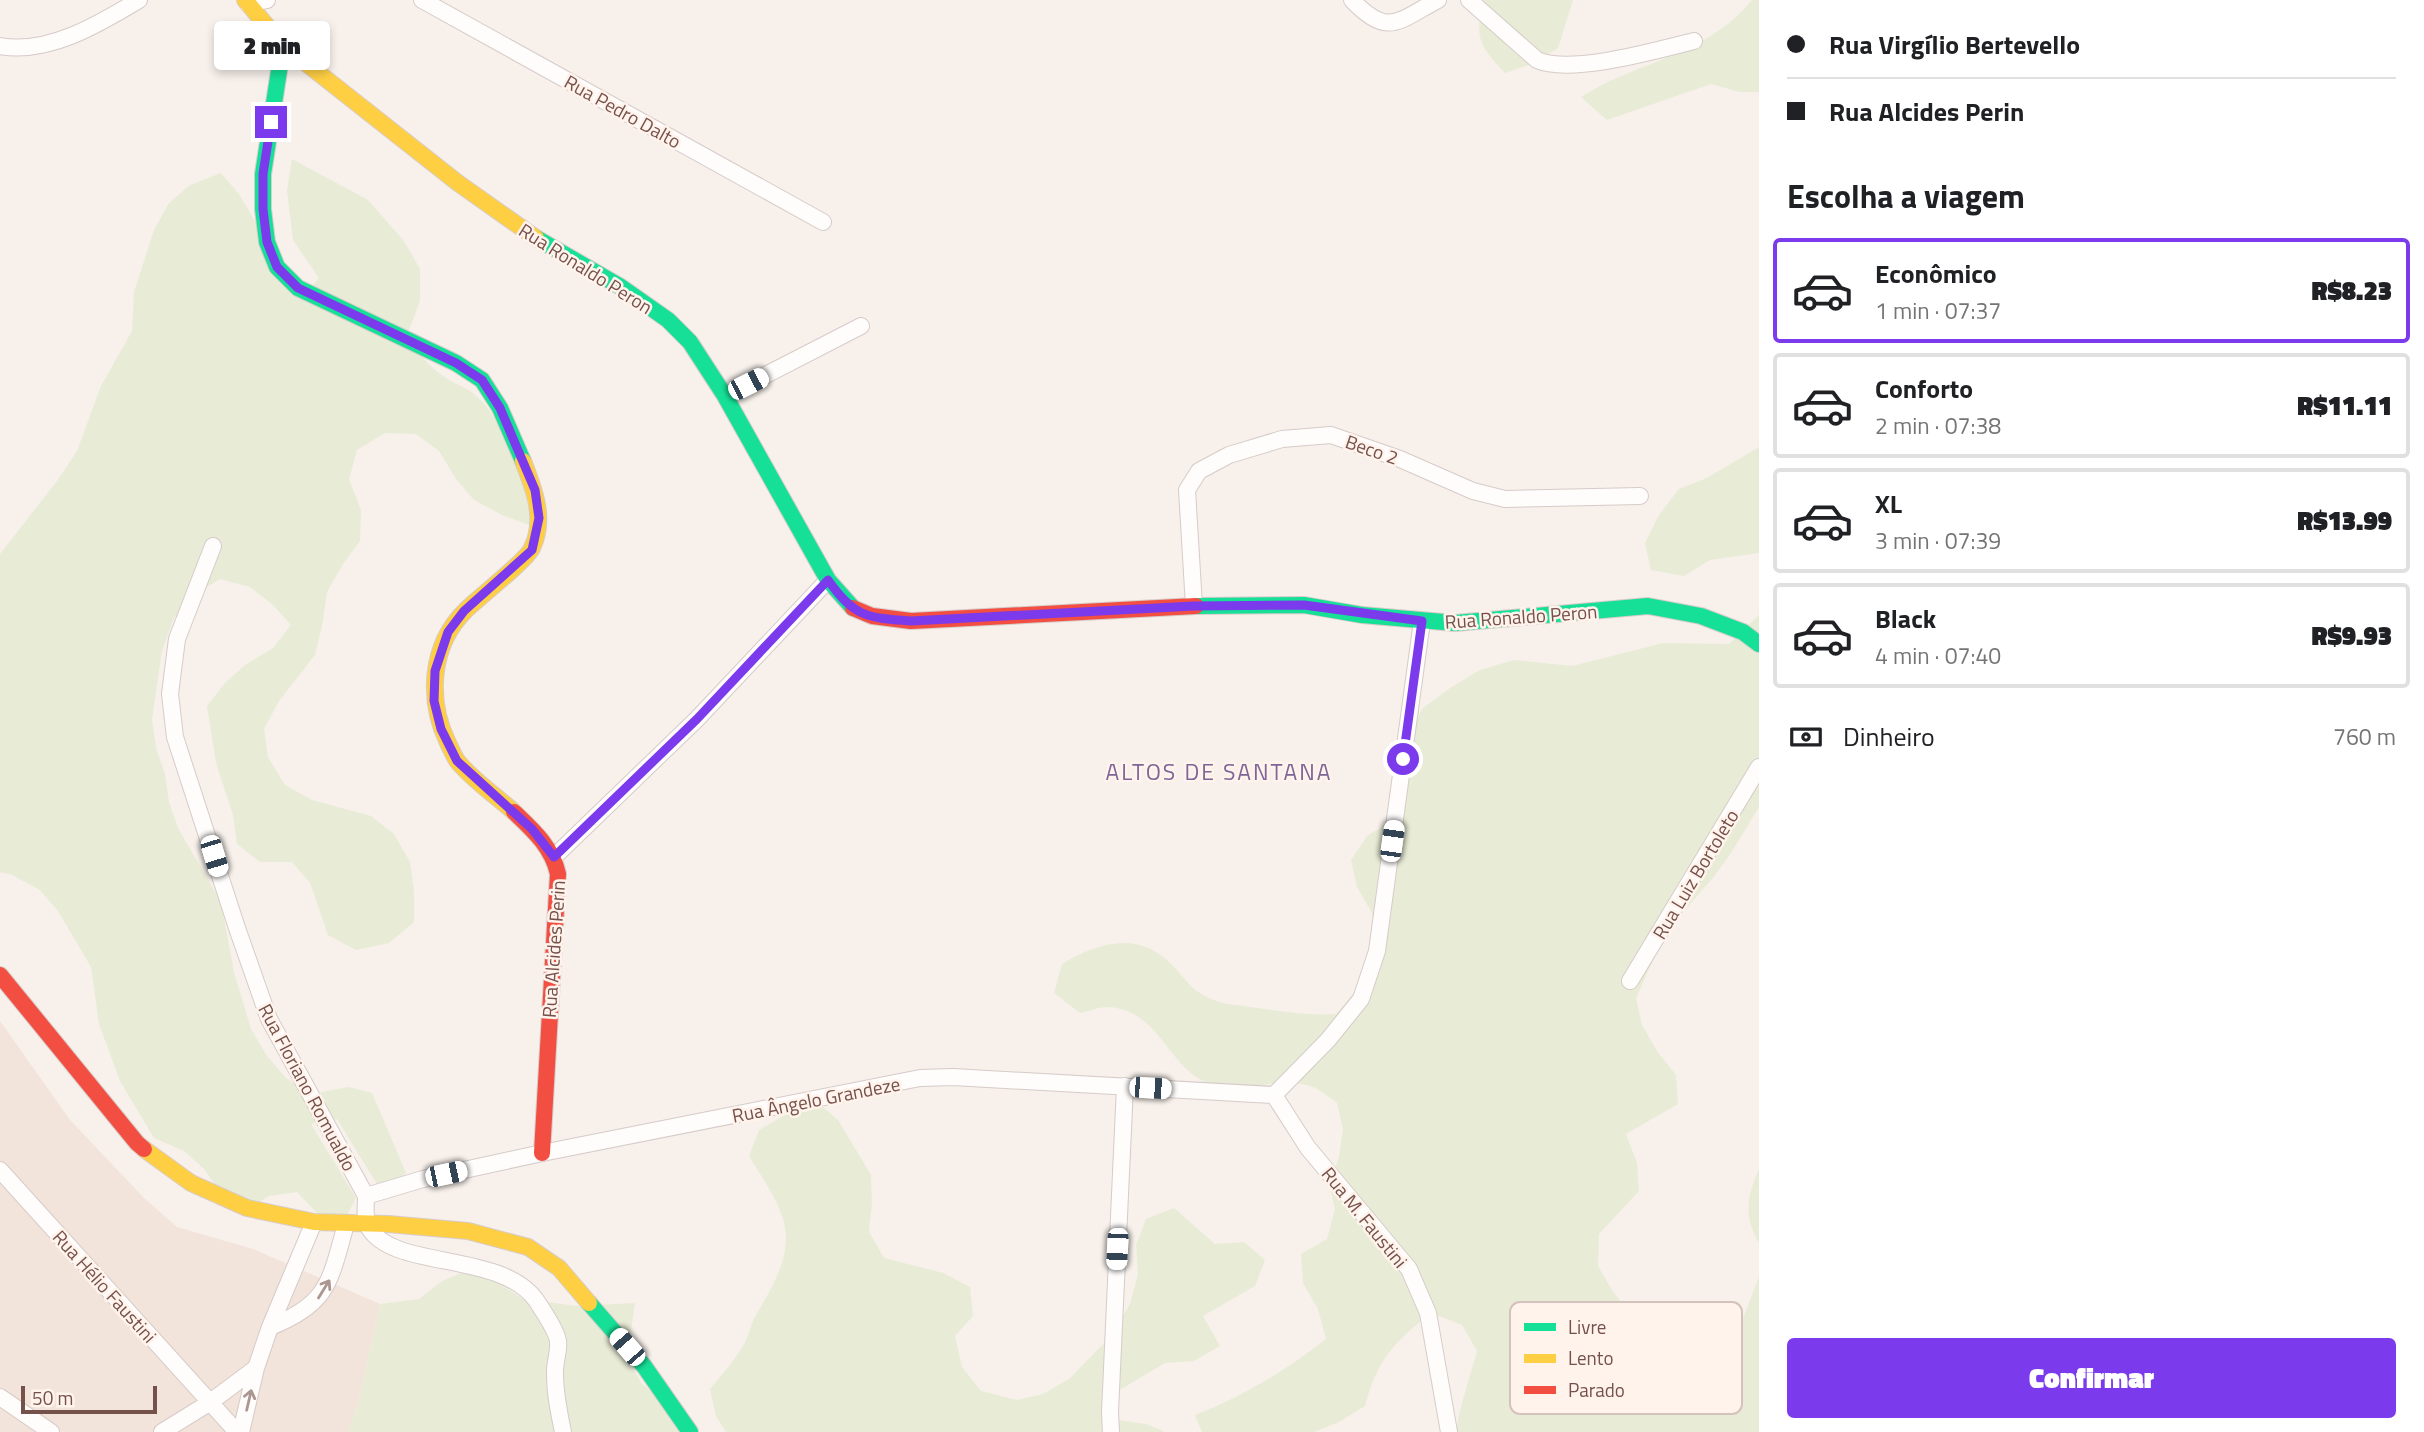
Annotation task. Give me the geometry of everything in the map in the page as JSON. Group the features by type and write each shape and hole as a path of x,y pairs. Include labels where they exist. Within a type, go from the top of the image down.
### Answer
{"street":[{"path":"0,46 18,49 58,41 139,0"},
{"path":"247,2 267,0"},
{"name":"Rua Pedro Dalto","path":"422,0 823,222"},
{"path":"1352,0 1374,20 1386,25 1398,22 1438,0"},
{"path":"1469,0 1537,60 1547,65 1562,66 1632,57 1694,41"},
{"name":"Rua Ronaldo Peron","path":"247,2 283,45 458,183 550,247 621,287 668,320 690,342 725,396 828,580 839,596 856,612 899,620 1194,606 1304,605 1455,623 1648,606 1701,616 1743,632 1759,644"},
{"name":"Rua Alcides Perin","path":"283,45 263,174 267,242 277,267 298,288 456,363 482,380 500,408 535,490 539,518 532,550 464,611 448,632 435,671 434,701 441,729 457,761 532,829 554,857 558,874 542,1153"},
{"path":"725,396 861,326"},
{"name":"Beco 2","path":"1194,606 1187,490 1199,471 1229,455 1282,439 1331,435 1399,459 1473,491 1505,499 1640,496"},
{"name":"Rua Floriano Romualdo","path":"213,547 177,639 170,694 175,737 269,1019 366,1196 367,1225"},
{"path":"554,857 697,719 828,580"},
{"path":"1275,1095 1328,1040 1361,999 1377,951 1422,621"},
{"name":"Rua Luiz Bortoleto","path":"1630,981 1759,766"},
{"path":"0,975 138,1143 191,1183 247,1208 314,1223 388,1224 468,1231 528,1247 559,1268 644,1366 690,1432"},
{"name":"Rua Ângelo Grandeze","path":"366,1196 423,1179 542,1153 920,1078 953,1077 1275,1095"},
{"path":"1111,1432 1125,1086"},
{"name":"Rua M. Faustini","path":"1275,1095 1308,1148 1409,1269 1428,1313 1449,1432"},
{"name":"Rua Hélio Faustini","path":"0,1170 209,1403 239,1432"},
{"path":"239,1432 270,1327 314,1223"},
{"path":"270,1327 294,1318 311,1306 323,1292 332,1275 346,1224"},
{"path":"367,1225 378,1239 400,1249 491,1271 521,1284 535,1299 559,1339 554,1371 556,1400 563,1432"},
{"path":"162,1432 209,1403 256,1368"},
{"path":"0,1397 51,1432"}],"shaded area":[{"path":"0,1021 70,1120 144,1198 177,1227 253,1249 380,1304 349,1432 0,1432"}],"green space":[{"path":"1484,0 1573,0 1558,48 1531,64 1505,73 1489,55 1481,40 1479,24"},
{"path":"1752,0 1759,0 1759,92 1740,92 1711,84 1607,120 1581,97 1606,83 1704,40 1722,29"},
{"path":"292,159 368,200 404,241 420,269 420,301 408,333 428,363 446,378 474,394 496,421 513,456 534,527 502,515 474,500 456,479 439,451 416,434 385,433 357,450 349,479 361,510 360,541 327,592 315,655 279,701 264,729 268,757 285,785 312,800 371,816 394,834 410,862 414,890 414,922 389,943 356,950 328,935 310,883 292,862 260,862 237,844 233,815 216,763 207,706 225,683 245,665 273,648 291,625 273,605 250,587 220,579 192,596 174,618 162,651 152,719 156,748 178,828 221,902 234,972 251,1029 267,1056 286,1078 311,1094 349,1087 372,1093 406,1173 383,1194 337,1119 311,1124 356,1198 343,1223 317,1213 297,1192 269,1196 245,1210 221,1194 204,1169 184,1151 154,1138 120,1081 99,1024 91,967 58,911 40,890 12,875 0,872 0,554 77,451 101,386 132,331 134,292 154,230 169,203 190,185 221,173 239,194 301,300 319,278 293,240 287,191"},
{"path":"1759,447 1759,553 1710,560 1684,576 1651,570 1645,543 1659,515 1679,489 1707,478"},
{"path":"1759,615 1759,807 1712,879 1676,920 1660,945 1636,998 1642,1025 1657,1051 1676,1075 1678,1104 1626,1134 1637,1163 1639,1191 1599,1234 1598,1266 1621,1302 1510,1302 1510,1414 1742,1414 1742,1321 1759,1277 1759,1432 1456,1432 1477,1351 1462,1325 1431,1313 1397,1343 1381,1364 1365,1406 1339,1422 1314,1432 1202,1432 1195,1415 1263,1382 1326,1339 1318,1309 1303,1283 1301,1254 1327,1239 1335,1209 1329,1183 1339,1157 1343,1129 1337,1103 1315,1088 1301,1084 1227,1087 1212,1085 1198,1078 1176,1058 1148,1024 1136,1016 1123,1009 1107,1007 1080,1013 1054,993 1062,964 1105,945 1133,944 1147,947 1160,955 1188,983 1210,999 1293,1013 1336,1014 1354,993 1377,940 1372,913 1357,887 1351,860 1367,836 1397,818 1407,793 1404,764 1409,737 1422,709 1480,670 1514,660 1572,666 1663,643 1729,644"},
{"path":"817,1102 838,1120 871,1175 869,1232 884,1258 943,1273 970,1287 973,1316 955,1336 962,1367 981,1391 1017,1400 1043,1394 1069,1379 1113,1334 1130,1304 1138,1274 1136,1245 1146,1219 1174,1208 1215,1244 1244,1242 1265,1260 1255,1286 1203,1316 1220,1346 1194,1361 1165,1363 1113,1394 1118,1420 1146,1424 1165,1432 726,1432 716,1416 710,1389 732,1363 745,1342 777,1277 786,1246 781,1214 749,1156 759,1130 789,1113"},
{"path":"1759,1169 1759,1243 1751,1224 1748,1206"},
{"path":"471,1269 523,1299 577,1306 635,1303 627,1357 642,1384 663,1401 687,1432 349,1432 380,1304 419,1299 442,1281"}],"traffic: fast":[{"path":"283,45 263,174 267,242 277,267 298,288 456,363 482,380 500,408 523,461"},
{"path":"536,238 621,287 668,320 690,342 725,396 828,580 853,608"},
{"path":"1196,606 1304,605 1362,615 1455,623 1648,606 1701,616 1743,632 1759,644"},
{"path":"589,1303 644,1366 690,1432"}],"traffic: slow":[{"path":"245,0 283,45 458,183 536,238"},
{"path":"514,812 457,760 441,726 435,691 439,656 454,624 532,548 538,526 537,504 523,461"},
{"path":"144,1149 191,1183 247,1208 314,1222 388,1224 468,1231 528,1247 559,1268 589,1303"}],"traffic: jam":[{"path":"853,608 872,616 911,621 1196,606"},
{"path":"514,812 547,848 558,874 542,1153"},
{"path":"0,975 144,1149"}],"district":[{"name":"ALTOS DE SANTANA","path":"1219,771"}],"route":[{"path":"271,122 263,174 263,209 267,242 277,267 298,288 456,363 482,380 500,408 535,490 539,518 532,550 464,611 448,632 435,671 434,701 441,729 457,761 532,829 554,857 697,719 828,580 839,596 856,612 877,618 911,621 1194,606 1304,605 1362,615 1422,621 1403,759"}]}
